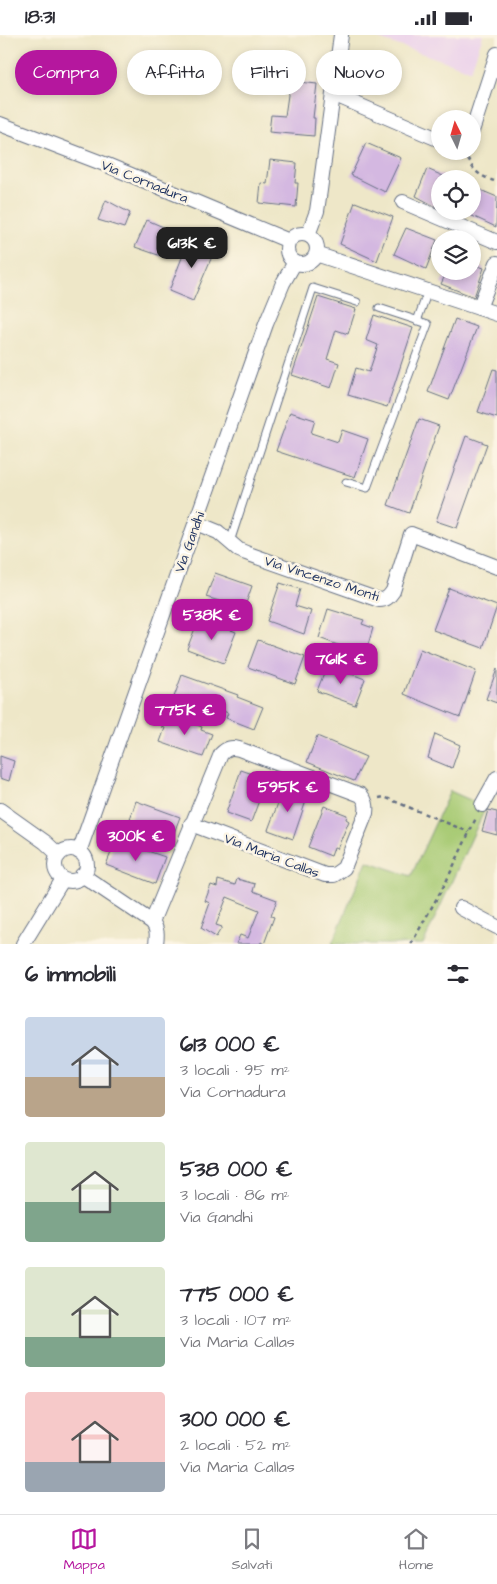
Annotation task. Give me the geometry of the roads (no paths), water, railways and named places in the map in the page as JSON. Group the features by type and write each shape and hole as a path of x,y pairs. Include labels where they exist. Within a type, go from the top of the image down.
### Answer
{"street":[{"path":"339,50 341,35"},
{"path":"479,110 497,54"},
{"path":"308,235 319,197 332,95"},
{"path":"334,95 431,135"},
{"name":"Via Cornadura","path":"0,124 107,165 290,241"},
{"path":"403,202 497,242"},
{"path":"297,235 308,235 316,243 316,254 305,263 295,262 288,255 287,250 290,241 297,235"},
{"path":"316,254 497,314"},
{"name":"Via Gandhi","path":"79,852 266,324 280,290 295,262"},
{"path":"479,308 497,263"},
{"name":"Via Vincenzo Monti","path":"196,523 218,532 239,550 246,553 379,600 388,597 393,591 411,534 497,567"},
{"name":"Via Maria Callas","path":"232,748 361,795 367,806 344,868 334,875 325,875 192,825 220,753 232,748"},
{"path":"482,805 497,778"},
{"path":"0,810 59,855"},
{"path":"152,922 192,825"},
{"path":"71,849 79,852 86,860 86,866 82,875 73,881 63,879 58,875 55,865 59,855 71,849"},
{"path":"82,875 152,922 156,926 157,931 156,944"},
{"path":"23,944 63,879"},
{"path":"461,909 497,927"}],"lane":[{"path":"230,542 312,289 357,302"},
{"path":"417,321 428,291"},
{"path":"346,481 367,488 428,324 379,308"}]}
